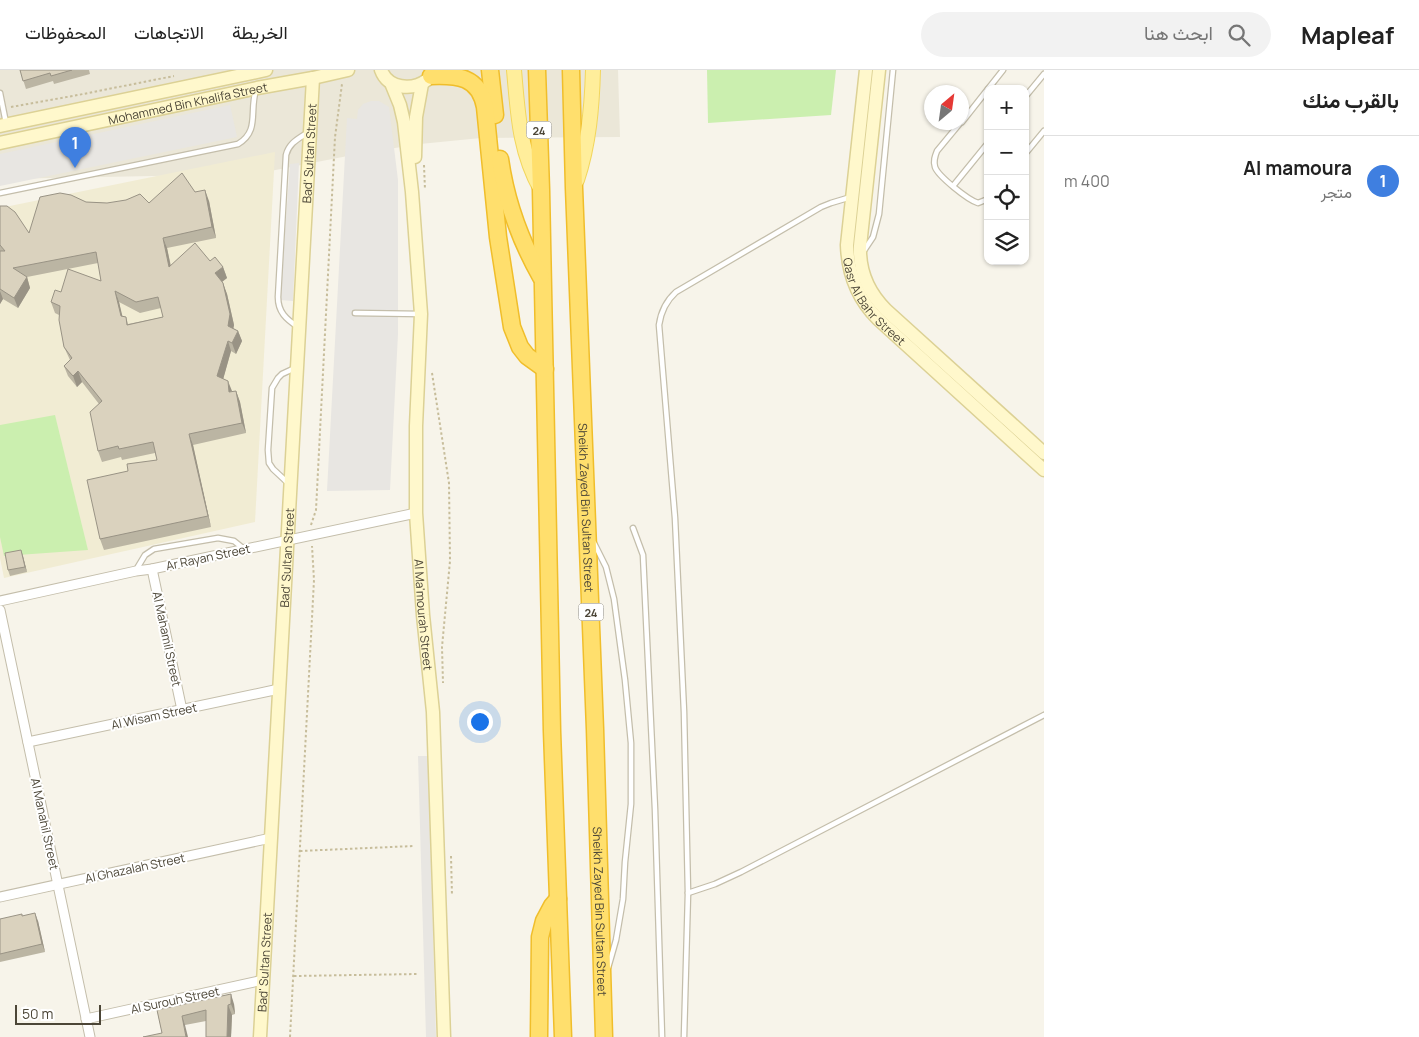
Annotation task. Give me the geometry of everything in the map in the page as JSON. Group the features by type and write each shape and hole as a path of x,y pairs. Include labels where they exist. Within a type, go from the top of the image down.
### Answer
{"highway":[{"path":"490,70 506,194 525,247 542,278"},
{"name":"24","path":"537,70 552,731 563,1037"},
{"name":"Sheikh Zayed Bin Sultan Street","path":"571,70 604,1037"},
{"path":"429,77 446,76 465,79 474,84 481,94 498,236 512,327 520,347 527,356 545,369"},
{"path":"539,1037 540,937 544,921 558,900"}],"main road":[{"path":"514,70 521,136 528,164 541,190"},
{"name":"Sheikh Zayed Bin Sultan Street","path":"574,188 589,128 592,108 593,70"}],"street":[{"name":"Mohammed Bin Khalifa Street","path":"3,125 266,70"},
{"name":"Qasr Al Bahr Street","path":"866,70 859,196 859,256 868,286 879,303 1044,453"},
{"name":"Qasr Al Bahr Street","path":"879,70 859,196 847,245 853,281 863,302 878,319 1044,470"},
{"path":"381,74 403,87 416,86 429,77"},
{"name":"Al Ma'mourah Street","path":"381,74 402,113 412,192 421,314 416,426 416,513 423,616 433,712 444,1037"},
{"name":"Mohammed Bin Khalifa Street","path":"0,143 257,88 313,78 346,75"},
{"name":"Al Ma'mourah Street","path":"412,192 416,116 429,77"},
{"name":"Bad' Sultan Street","path":"260,1037 313,78"},
{"name":"Ar Rayan Street","path":"0,601 416,513"},
{"name":"Al Mahamil Street","path":"152,569 182,710"},
{"name":"Al Manahil Street","path":"0,610 90,1037"},
{"name":"Al Wisam Street","path":"28,742 279,689"},
{"name":"Al Ghazalah Street","path":"0,897 271,838"},
{"name":"Al Surouh Street","path":"86,1019 263,980"}],"lane":[{"path":"859,256 873,237 877,226 893,70"},
{"path":"991,85 1003,70"},
{"path":"1029,92 1044,74"},
{"path":"0,193 238,144 244,140 252,128 253,102 257,88"},
{"path":"0,93 3,125"},
{"path":"969,112 984,94"},
{"path":"955,130 938,152 934,165 939,174 973,201 984,201"},
{"path":"299,328 285,318 278,303 278,297 286,155 293,143 310,131"},
{"path":"1029,149 1044,131"},
{"path":"953,186 984,148"},
{"path":"684,1037 688,893 684,702 674,508 660,317 666,304 676,292 821,207 842,199 859,196"},
{"path":"355,313 421,314"},
{"path":"291,485 269,464 268,450 274,382 282,374 297,366"},
{"path":"633,528 643,555 655,809 662,1037"},
{"path":"588,534 603,562 612,591 627,695 631,743 631,804 623,899 616,940 603,984"},
{"path":"136,571 145,555 154,549 218,538 234,541 244,549"},
{"path":"688,893 735,875 1044,715"}],"path":[{"path":"310,527 316,510 335,137 346,75"},
{"path":"9,107 174,76"},
{"path":"424,160 425,198"},
{"path":"432,374 449,483 450,561 442,647 443,684"},
{"path":"290,1037 314,580 312,546"},
{"path":"300,851 414,846"},
{"path":"451,855 452,903"},
{"path":"294,976 418,974"}],"shaded area":[{"path":"0,70 618,70 620,137 481,138 420,144 255,174 0,179"},
{"path":"379,101 389,107 398,180 398,334 390,490 327,491 347,118 357,119 358,110 363,104"},
{"path":"230,105 237,137 0,186 0,154"},
{"path":"275,152 255,522 4,578 0,558 0,208"},
{"path":"299,163 293,301 280,300 290,164"},
{"path":"418,756 428,756 436,1037 426,1037"}],"green space":[{"path":"707,70 836,70 831,115 708,123"},
{"path":"55,415 88,550 4,556 0,537 0,425"}],"building":[{"path":"20,70 72,70 51,76 50,73 23,81"},
{"path":"182,173 195,192 205,190 212,227 163,238 169,267 195,243 210,261 215,257 223,267 215,273 223,283 230,314 228,326 238,331 232,343 228,341 217,376 228,381 229,392 236,391 242,423 189,434 208,516 100,539 87,480 128,471 127,464 157,460 153,442 119,449 118,446 98,451 90,412 102,401 78,371 73,376 64,366 72,358 64,347 59,320 60,306 51,302 55,290 61,292 68,269 101,281 96,252 13,268 27,277 14,298 0,289 0,251 5,251 0,245 0,206 7,206 15,212 29,233 40,197 60,193 71,195 86,202 107,203 126,200 140,194 149,203","holes":["115,291 136,302 158,297 163,317 127,325 126,317 121,316"]},
{"path":"21,550 25,567 8,570 5,553"},
{"path":"35,913 42,944 0,954 0,919"},
{"path":"231,994 231,1004 228,1005 227,1037 206,1037 206,1010 182,1016 186,1037 143,1037 162,1033 157,1010"}],"place":[{"name":"Al mamoura","path":"75,168"}]}
